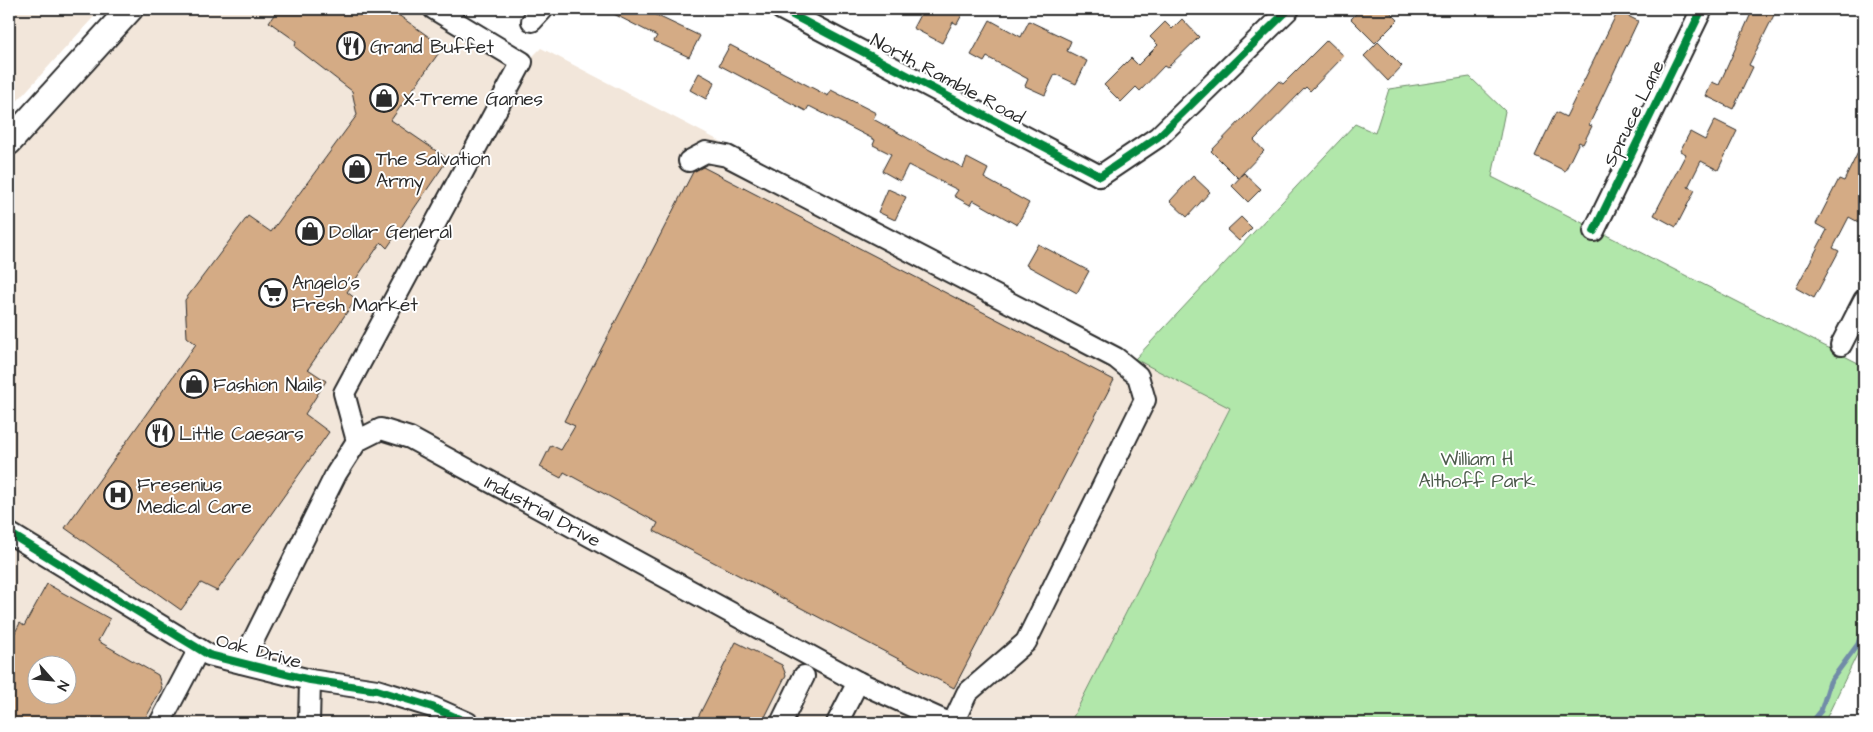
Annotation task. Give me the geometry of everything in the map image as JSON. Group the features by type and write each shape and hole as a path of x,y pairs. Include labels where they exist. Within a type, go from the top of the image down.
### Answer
{"main road":[{"path":"9,142 124,10"}],"street":[{"path":"242,663 336,474 357,441 344,393 522,62 434,9"},
{"name":"North Ramble Road","path":"781,9 1100,176 1158,137 1289,9"},
{"name":"Spruce Lane","path":"1594,231 1702,9"},
{"path":"689,161 706,152 727,156 1116,358 1138,376 1146,400 1026,642 967,693 951,723"},
{"path":"1841,345 1864,300"},
{"name":"Industrial Drive","path":"357,441 381,429 410,438 858,682 951,723"},
{"name":"Oak Drive","path":"9,533 209,655 310,680 378,690 432,707 468,723"},
{"path":"160,723 199,649"},
{"path":"781,723 804,676"},
{"path":"309,723 310,680"},
{"path":"837,723 858,682"}],"shaded area":[{"path":"9,9 101,9 9,110"},
{"path":"145,9 446,9 531,58 541,48 1230,407 1070,723 9,723 9,151"}],"green space":[{"name":"William H Althoff Park","path":"1470,77 1505,111 1492,177 1864,366 1864,640 1824,723 1070,723 1230,408 1135,359 1355,124 1375,133 1389,89"}],"building":[{"path":"278,9 390,9 443,47 391,120 448,159 387,248 381,242 347,292 356,299 308,369 326,381 305,414 329,432 217,591 201,583 181,610 65,528 196,344 187,337 185,300 248,216 271,232 357,115 352,91 295,47 296,41 269,22"},
{"path":"604,9 643,9 700,36 689,57 654,41 657,36"},
{"path":"923,9 965,9 957,24 953,22 942,43 913,28"},
{"path":"1361,9 1387,9 1398,20 1375,43 1351,19"},
{"path":"1753,9 1767,9 1775,13 1749,65 1753,67 1733,109 1706,96 1712,82 1719,85"},
{"path":"1618,11 1638,21 1589,125 1592,126 1583,144 1579,142 1565,171 1535,156 1556,112 1566,117"},
{"path":"1182,19 1199,37 1167,68 1164,66 1140,91 1136,87 1121,102 1104,85 1131,58 1138,65 1158,45 1150,37 1165,22 1172,29"},
{"path":"990,20 1021,37 1029,21 1071,41 1067,51 1087,61 1076,84 1055,74 1045,95 1025,86 1028,79 987,57 984,62 971,55"},
{"path":"1327,40 1344,56 1310,91 1306,87 1254,140 1264,151 1238,178 1211,151 1279,81 1283,84"},
{"path":"1378,42 1402,66 1388,81 1364,56"},
{"path":"730,45 828,96 831,90 876,113 873,119 963,168 967,158 988,169 984,178 1029,203 1017,225 973,200 970,205 954,196 958,190 908,165 900,181 882,171 891,154 873,145 875,140 809,106 806,111 719,65"},
{"path":"699,73 715,82 706,99 690,90"},
{"path":"1715,120 1737,131 1718,170 1701,161 1688,187 1695,190 1676,227 1654,215 1686,154 1680,151 1690,132 1705,140"},
{"path":"1864,140 1864,214 1860,223 1849,217 1833,248 1839,251 1814,298 1796,288 1827,230 1816,224 1839,179 1844,181"},
{"path":"703,167 1114,380 954,688 654,531 658,523 564,472 561,478 540,467 551,445 561,450 575,426 564,421 693,172"},
{"path":"1244,173 1261,189 1248,202 1232,186"},
{"path":"1193,176 1210,192 1187,217 1170,201"},
{"path":"888,189 906,197 895,220 878,212"},
{"path":"1241,217 1252,228 1239,241 1227,230"},
{"path":"1038,244 1089,271 1077,293 1026,265"},
{"path":"47,584 110,619 98,641 158,675 162,688 143,723 9,723 9,644 20,623 24,626"},
{"path":"736,642 782,665 786,675 762,723 695,723"}],"waterway":[{"path":"1811,723 1821,711 1830,682 1858,644 1864,623"}],"cycle path":[{"path":"781,9 1100,176 1158,137 1289,9"},
{"path":"1594,231 1702,9"},
{"path":"9,533 209,655 310,680 377,690 432,707 468,723"}],"place":[{"name":"Grand Buffet","path":"351,46"},
{"name":"X-Treme Games","path":"384,98"},
{"name":"The Salvation Army","path":"357,169"},
{"name":"Dollar General","path":"310,231"},
{"name":"Angelo's Fresh Market","path":"273,293"},
{"name":"Fashion Nails","path":"194,384"},
{"name":"Little Caesars","path":"160,433"},
{"name":"Fresenius Medical Care","path":"118,495"}]}
